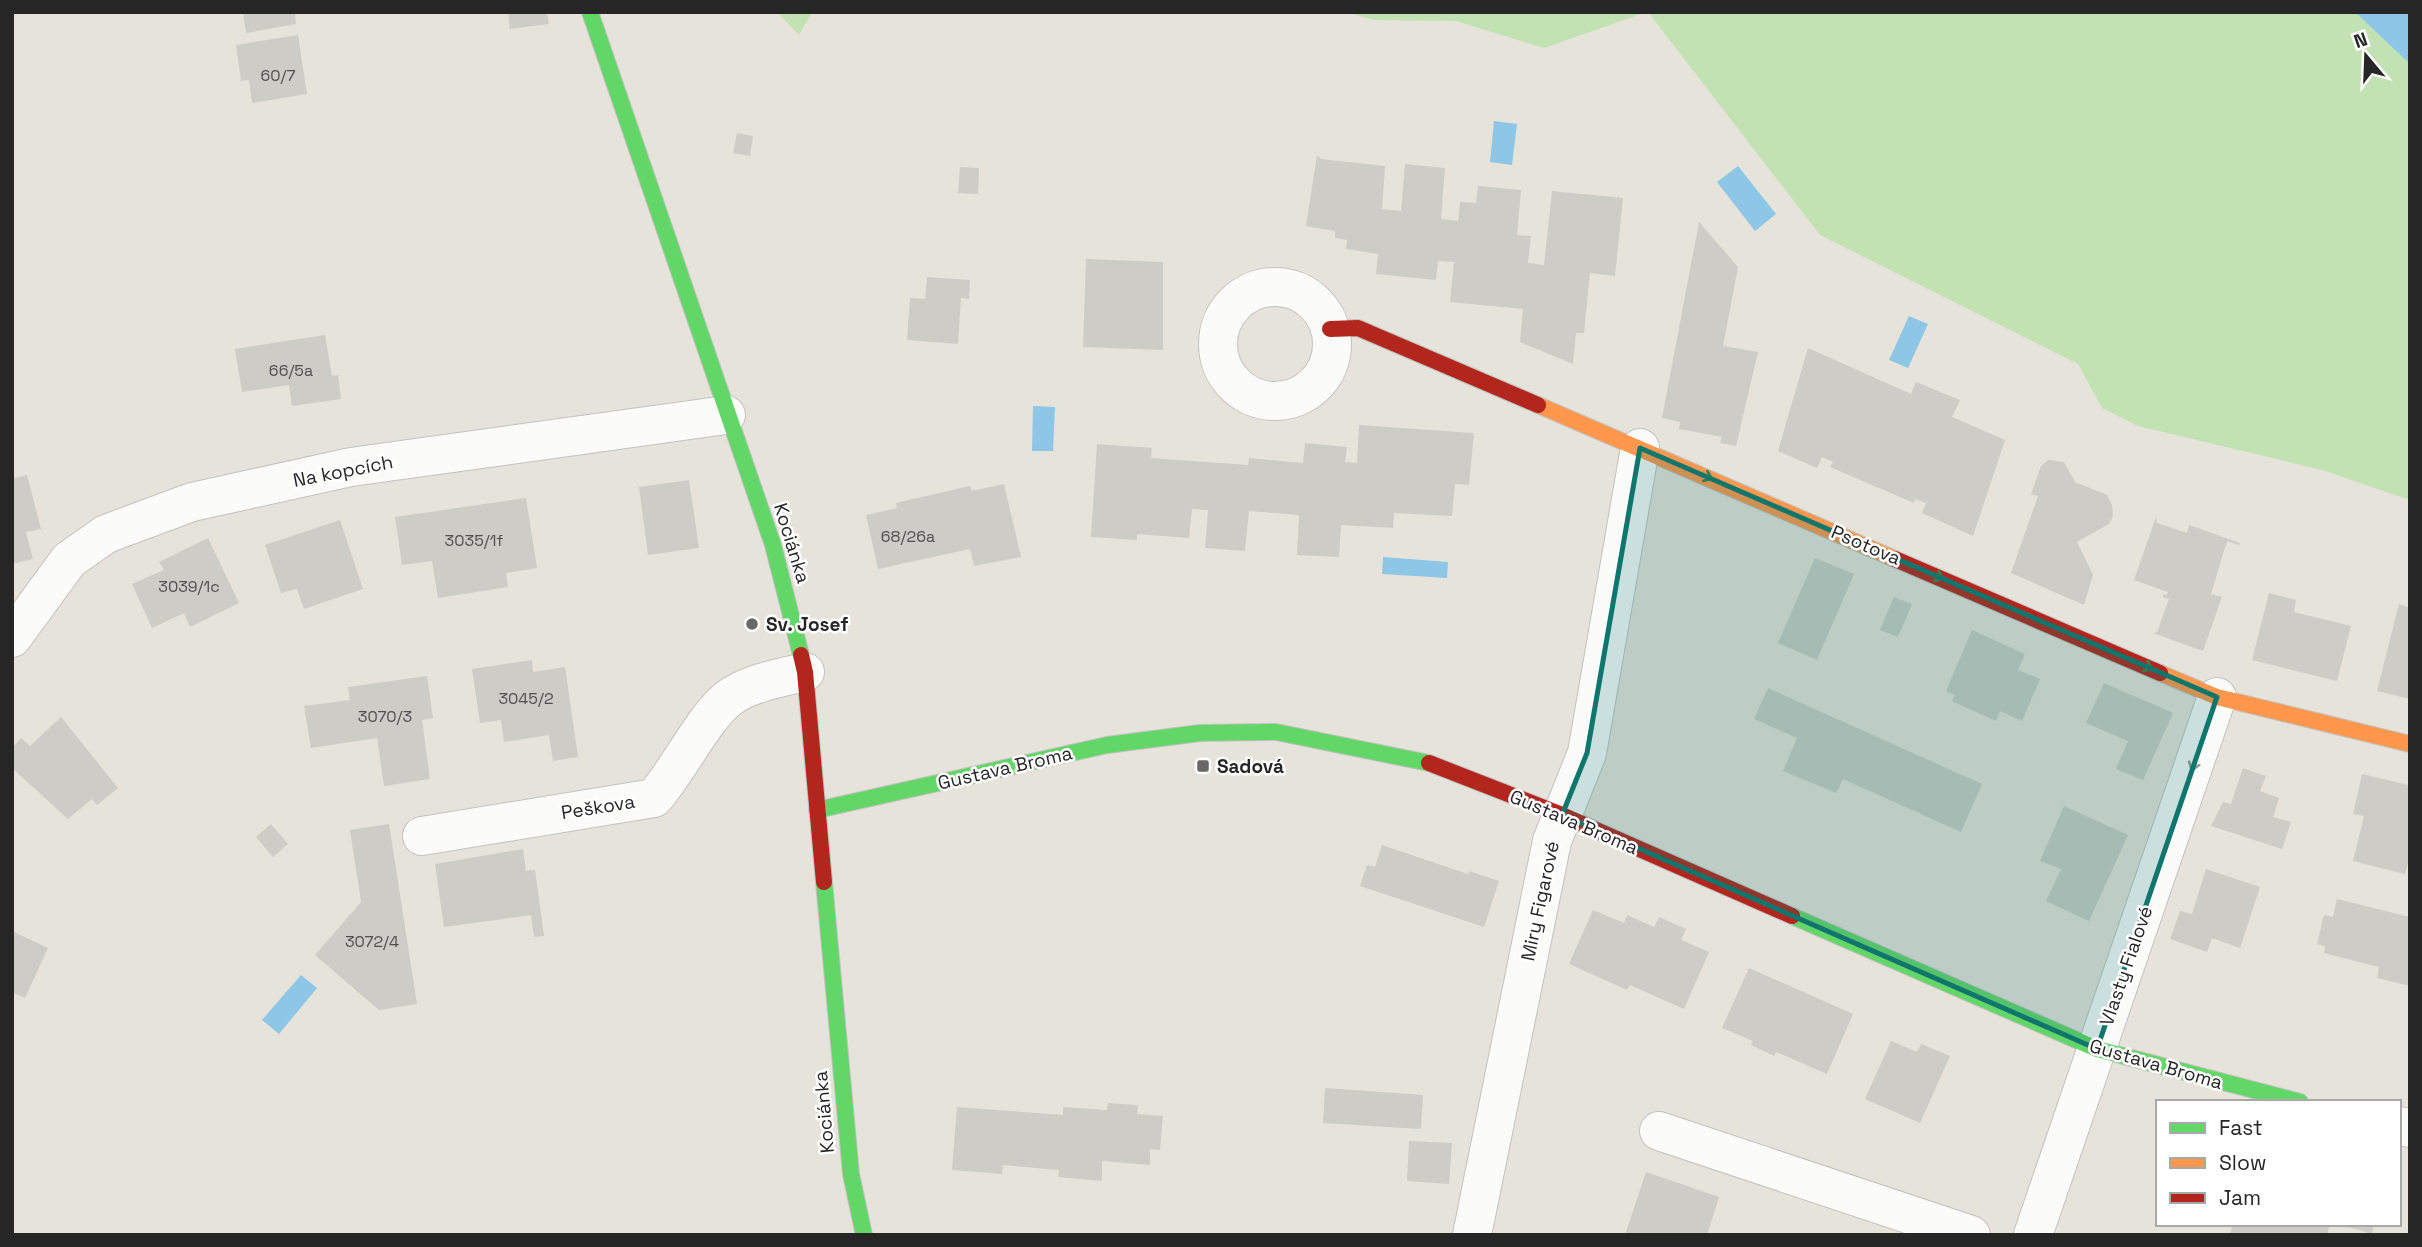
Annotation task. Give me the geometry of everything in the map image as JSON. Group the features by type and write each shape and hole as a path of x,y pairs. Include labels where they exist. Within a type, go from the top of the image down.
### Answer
{"street":[{"name":"Kociánka","path":"590,12 726,415 773,545 805,672 851,1174 864,1235"},
{"name":"Psotova","path":"1330,329 1358,328 2217,697 2410,744"},
{"name":"Na kopcích","path":"12,638 69,560 106,534 192,502 351,467 726,415"},
{"name":"Miry Figarové","path":"1472,1235 1552,841 1587,753 1640,448"},
{"name":"Peškova","path":"422,836 654,798 674,775 701,733 728,699 762,683 805,672"},
{"name":"Vlasty Fialové","path":"2033,1235 2217,697"},
{"name":"Gustava Broma","path":"817,810 1127,741 1200,733 1276,732 1423,761 1562,815 2097,1049 2292,1100"},
{"path":"1659,1131 1971,1235"}],"highlighted area":[{"path":"1640,448 2217,697 2097,1049 1562,815 1587,753"}],"green space":[{"path":"777,12 812,12 799,35"},
{"path":"1345,12 1647,12 1544,48 1456,21 1374,20"},
{"path":"1648,12 2410,12 2410,500 2322,470 2138,426 2102,408 2078,364 1820,235"}],"water":[{"path":"2355,12 2410,12 2410,64"},
{"path":"1494,121 1517,124 1512,165 1490,162"},
{"path":"1738,166 1776,214 1755,231 1717,182"},
{"path":"1909,316 1928,324 1908,368 1889,360"},
{"path":"1033,406 1055,407 1053,451 1032,451"},
{"path":"1383,557 1448,562 1447,578 1382,574"},
{"path":"301,975 317,988 279,1034 262,1020"}],"building":[{"path":"243,12 295,12 296,24 246,33"},
{"path":"508,12 547,12 549,24 510,29"},
{"path":"298,35 307,94 252,103 249,80 241,81 236,45"},
{"path":"737,133 753,136 750,156 733,153"},
{"path":"1317,155 1321,159 1385,166 1382,209 1401,211 1405,164 1445,168 1441,219 1458,221 1460,202 1476,203 1478,186 1521,190 1517,235 1531,236 1528,263 1544,265 1552,191 1623,198 1615,276 1590,273 1584,333 1576,333 1573,364 1520,342 1523,309 1450,302 1454,262 1438,261 1436,280 1376,274 1378,254 1346,249 1347,240 1335,238 1335,231 1306,226"},
{"path":"960,167 979,168 978,194 958,193"},
{"path":"1699,222 1738,267 1723,346 1758,352 1736,446 1720,443 1722,437 1679,429 1680,422 1662,418"},
{"path":"1086,259 1163,262 1163,350 1083,347"},
{"path":"927,277 970,280 969,299 961,298 958,344 907,340 910,298 925,299"},
{"path":"325,335 332,376 338,375 341,399 292,406 289,385 242,392 235,349"},
{"path":"1808,348 1911,394 1916,382 1960,400 1952,417 2005,440 1973,536 1922,513 1926,503 1915,499 1914,503 1830,467 1833,462 1822,457 1817,468 1778,451"},
{"path":"1359,425 1474,433 1469,485 1455,484 1452,516 1394,513 1393,528 1341,525 1339,557 1297,555 1299,515 1249,511 1245,551 1205,548 1208,510 1192,509 1189,538 1137,534 1137,540 1091,537 1097,444 1152,448 1151,458 1248,465 1249,458 1303,463 1305,443 1347,447 1345,462 1357,463"},
{"path":"2048,460 2064,462 2075,482 2107,495 2112,505 2113,516 2109,524 2077,542 2093,575 2084,605 2011,573 2038,496 2031,494 2041,466"},
{"path":"27,475 41,529 26,532 33,559 12,564 12,479"},
{"path":"689,480 699,548 648,555 639,487"},
{"path":"1004,484 1021,557 974,566 970,549 878,569 866,515 897,508 896,503 970,486 972,491"},
{"path":"526,498 537,568 506,573 508,587 438,598 432,561 402,565 395,517"},
{"path":"2156,517 2157,523 2187,533 2189,525 2240,543 2239,545 2227,541 2211,594 2222,597 2203,651 2153,633 2157,632 2169,599 2163,597 2163,594 2167,595 2168,592 2134,580"},
{"path":"340,520 363,589 304,609 297,589 281,593 265,545"},
{"path":"208,538 239,603 190,627 184,613 152,628 132,584 164,570 159,562"},
{"path":"1815,558 1854,574 1817,660 1778,643"},
{"path":"2269,593 2296,600 2294,612 2351,626 2337,681 2252,660"},
{"path":"1894,597 1912,604 1898,637 1880,630"},
{"path":"2399,604 2410,608 2410,699 2377,691"},
{"path":"1972,630 2025,654 2018,670 2040,679 2022,721 2000,711 1996,721 1952,701 1955,695 1946,691"},
{"path":"532,660 533,672 565,667 578,757 553,761 549,735 504,742 501,720 480,723 472,669"},
{"path":"427,676 433,718 422,720 430,779 384,786 377,738 311,748 304,706 350,700 348,687"},
{"path":"2104,683 2173,713 2143,780 2116,769 2128,741 2086,723"},
{"path":"1768,688 1982,784 1961,832 1843,779 1836,793 1783,771 1797,738 1754,719"},
{"path":"61,717 118,788 97,805 92,799 68,819 12,768 12,748 21,738 30,746"},
{"path":"2243,768 2266,776 2260,791 2279,798 2273,817 2291,822 2282,849 2211,826 2223,802 2231,804"},
{"path":"2362,774 2408,785 2410,855 2405,874 2353,861 2364,816 2353,814"},
{"path":"2064,806 2128,835 2089,921 2046,901 2061,869 2040,861"},
{"path":"271,824 288,844 273,857 256,837"},
{"path":"389,824 417,1004 379,1010 315,955 361,902 350,830"},
{"path":"1382,845 1468,874 1469,871 1499,881 1484,927 1360,886 1367,865 1375,867"},
{"path":"523,849 526,871 535,870 544,936 534,937 531,915 444,927 435,864"},
{"path":"2206,869 2260,887 2240,948 2212,938 2207,952 2170,939 2180,911 2192,914"},
{"path":"2337,899 2410,917 2410,986 2377,978 2379,967 2324,953 2325,946 2317,944 2324,915 2333,917"},
{"path":"1593,910 1624,923 1627,915 1654,927 1659,917 1686,929 1681,940 1709,952 1684,1009 1630,985 1627,990 1569,964"},
{"path":"12,931 48,948 25,998 12,992"},
{"path":"1749,968 1853,1014 1827,1074 1776,1052 1774,1056 1751,1045 1753,1041 1722,1028"},
{"path":"1891,1041 1917,1052 1921,1044 1950,1056 1920,1123 1865,1099"},
{"path":"1325,1088 1423,1095 1421,1129 1323,1123"},
{"path":"1108,1103 1138,1105 1137,1114 1163,1116 1160,1150 1150,1149 1150,1165 1102,1161 1102,1181 1058,1177 1059,1170 1003,1165 1002,1174 952,1170 957,1107 1063,1115 1063,1107 1107,1110"},
{"path":"1409,1141 1452,1143 1449,1184 1407,1181"},
{"path":"1646,1172 1719,1197 1707,1235 1625,1235"},
{"path":"2232,1226 2329,1226 2327,1235 2230,1235"},
{"path":"2345,1226 2374,1226 2372,1234"}],"traffic: fast":[{"path":"590,12 773,545 801,655"},
{"path":"817,810 1107,745 1200,733 1276,732 1429,763"},
{"path":"824,882 851,1174 864,1235"},
{"path":"1792,916 2097,1049 2292,1100"}],"traffic: slow":[{"path":"1538,405 1895,559"},
{"path":"2160,673 2217,697 2410,744"}],"traffic: jam":[{"path":"1330,329 1358,328 1538,405"},
{"path":"1895,559 2160,673"},
{"path":"801,655 805,672 824,882"},
{"path":"1429,763 1562,815 1792,916"}],"place":[{"name":"Sv. Josef","path":"752,624"},
{"name":"Sadová","path":"1203,766"}]}
